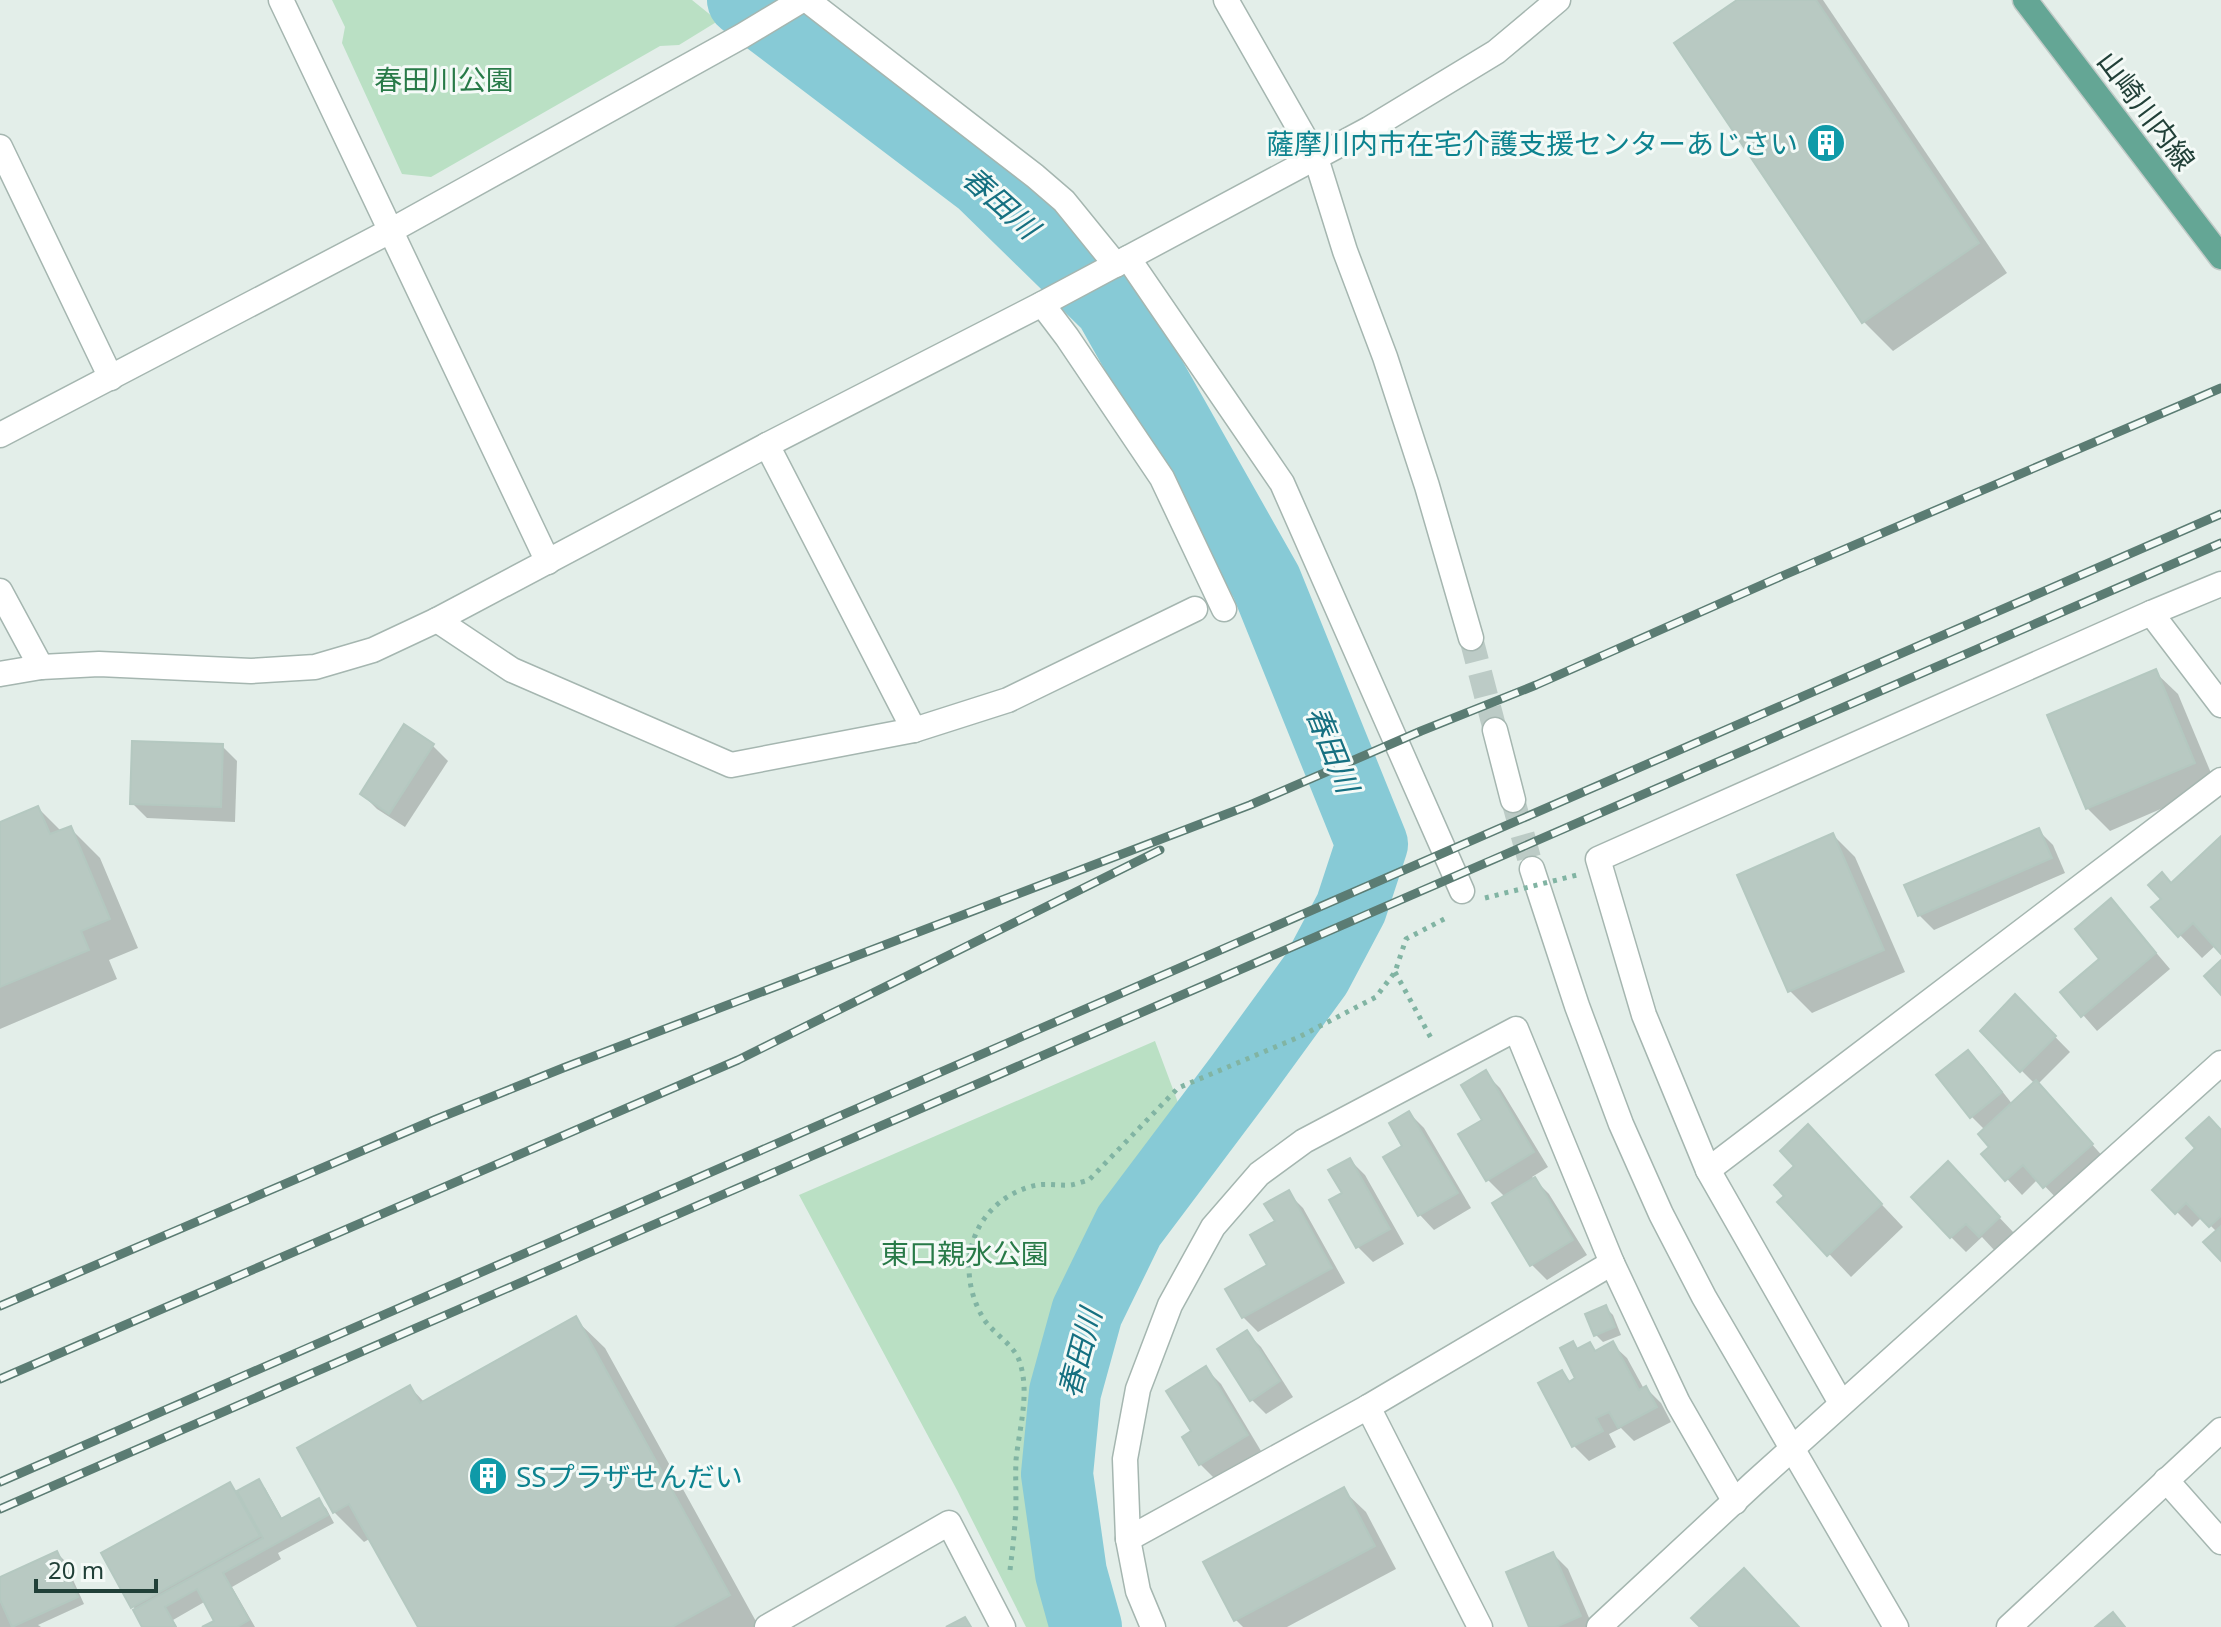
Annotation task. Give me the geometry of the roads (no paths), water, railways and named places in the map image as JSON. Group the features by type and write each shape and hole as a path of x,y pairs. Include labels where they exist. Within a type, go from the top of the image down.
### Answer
{"main road":[{"name":"山崎川内線","path":"2025,0 2221,257"}],"street":[{"path":"281,0 548,562"},
{"path":"1226,0 1316,158 1427,486 1471,638"},
{"path":"0,674 41,667 99,664 251,671 315,667 373,650 437,620 767,445 1048,301 1369,129 1496,52 1558,0"},
{"path":"0,435 392,230 800,2 1035,176 1064,201 1117,264 1282,483 1468,901"},
{"path":"0,147 111,378"},
{"path":"1048,301 1067,337 1162,478 1224,609"},
{"path":"767,445 914,730"},
{"path":"1841,1403 1708,1170 1644,1015 1598,859 2221,584"},
{"path":"0,591 41,667"},
{"path":"437,620 512,670 731,765 914,730 1008,700 1195,609"},
{"path":"2151,613 2221,705"},
{"path":"1495,730 1513,800"},
{"path":"1708,1170 2221,780"},
{"path":"1532,869 1577,1006 1621,1124 1661,1214 1704,1297 1896,1627"},
{"path":"1153,1627 1138,1591 1128,1539 1125,1459 1138,1389 1170,1305 1213,1227 1259,1174 1304,1141 1516,1029 1612,1263 1678,1403 1735,1502"},
{"path":"1599,1627 1841,1403 2216,1077"},
{"path":"1128,1539 1368,1407 1612,1263"},
{"path":"1368,1407 1480,1627"},
{"path":"2009,1627 2221,1430"},
{"path":"2166,1480 2221,1542"},
{"path":"767,1627 949,1523 1003,1627"}],"waterway":[{"name":"春田川","path":"743,0 982,181 1110,306 1266,582 1372,844 1351,908 1316,974 1129,1226 1087,1312 1065,1392 1057,1474 1071,1573 1086,1627"}],"tunnel":[{"path":"1471,638 1495,730"},
{"path":"1513,800 1532,869"}],"railway":[{"path":"0,1306 563,1068 1250,805 1536,685 2221,388"},
{"path":"0,1482 2221,514"},
{"path":"0,1509 2221,543"},
{"path":"0,1379 738,1060 1160,850"}],"place":[{"name":"薩摩川内市在宅介護支援センターあじさい","path":"1826,143"},
{"name":"SSプラザせんだい","path":"488,1476"}],"park label":[{"name":"春田川公園","path":"444,79"},
{"name":"東口親水公園","path":"965,1253"}]}
